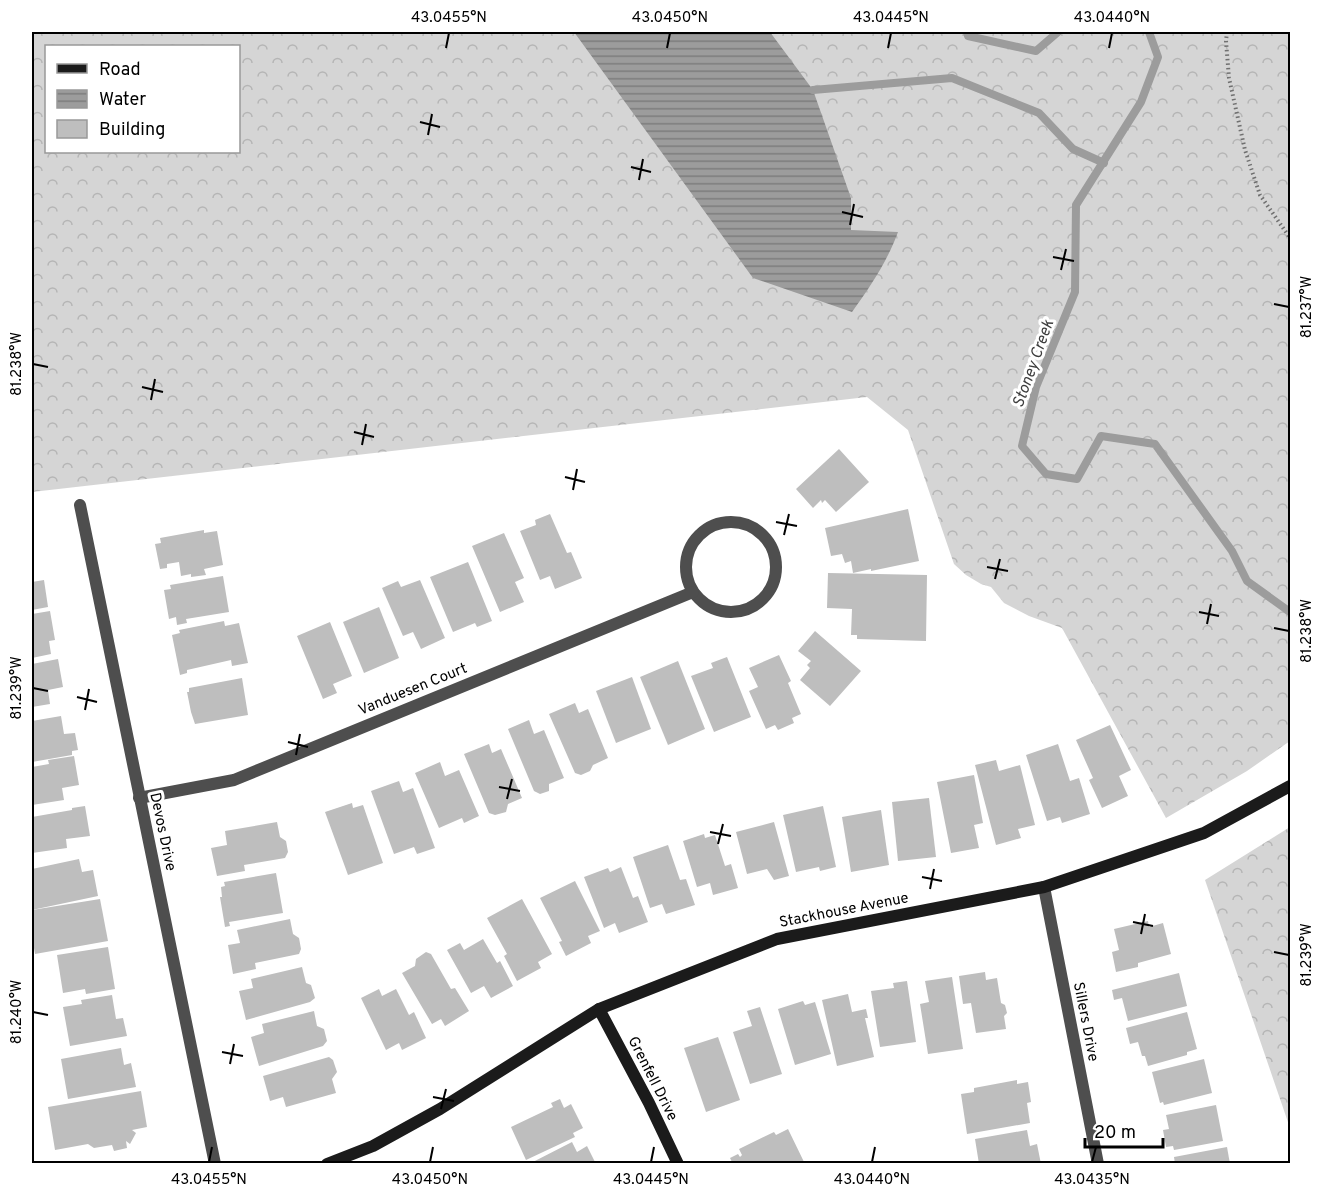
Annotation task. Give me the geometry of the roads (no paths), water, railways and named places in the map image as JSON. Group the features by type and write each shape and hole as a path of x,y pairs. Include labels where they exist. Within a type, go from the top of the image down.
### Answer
{"street":[{"name":"Devos Drive","path":"80,505 215,1164"},
{"path":"721,522 736,522 750,526 762,534 771,546 776,561 776,576 770,590 760,602 747,610 731,613 716,610 703,603 693,592 687,578 685,564 689,549 696,537 708,528 721,522"},
{"name":"Vanduesen Court","path":"139,798 234,780 693,592"},
{"name":"Stackhouse Avenue","path":"327,1164 374,1146 440,1109 598,1009 777,939 1044,887 1204,833 1290,786"},
{"name":"Sillers Drive","path":"1044,887 1098,1164"},
{"name":"Grenfell Drive","path":"598,1009 649,1103 678,1164"}],"water":[{"path":"574,32 770,32 813,90 851,198 851,230 898,232 878,274 852,312 753,278"}],"waterway":[{"name":"Stoney Creek","path":"967,32 968,36 1036,51 1058,32"},
{"name":"Stoney Creek","path":"1149,32 1158,57 1141,102 1076,205 1075,292 1036,387 1022,446 1046,474 1077,479 1101,436 1155,444 1232,551 1247,581 1290,612"},
{"path":"813,90 952,78 1039,113 1073,149 1104,163"}]}
